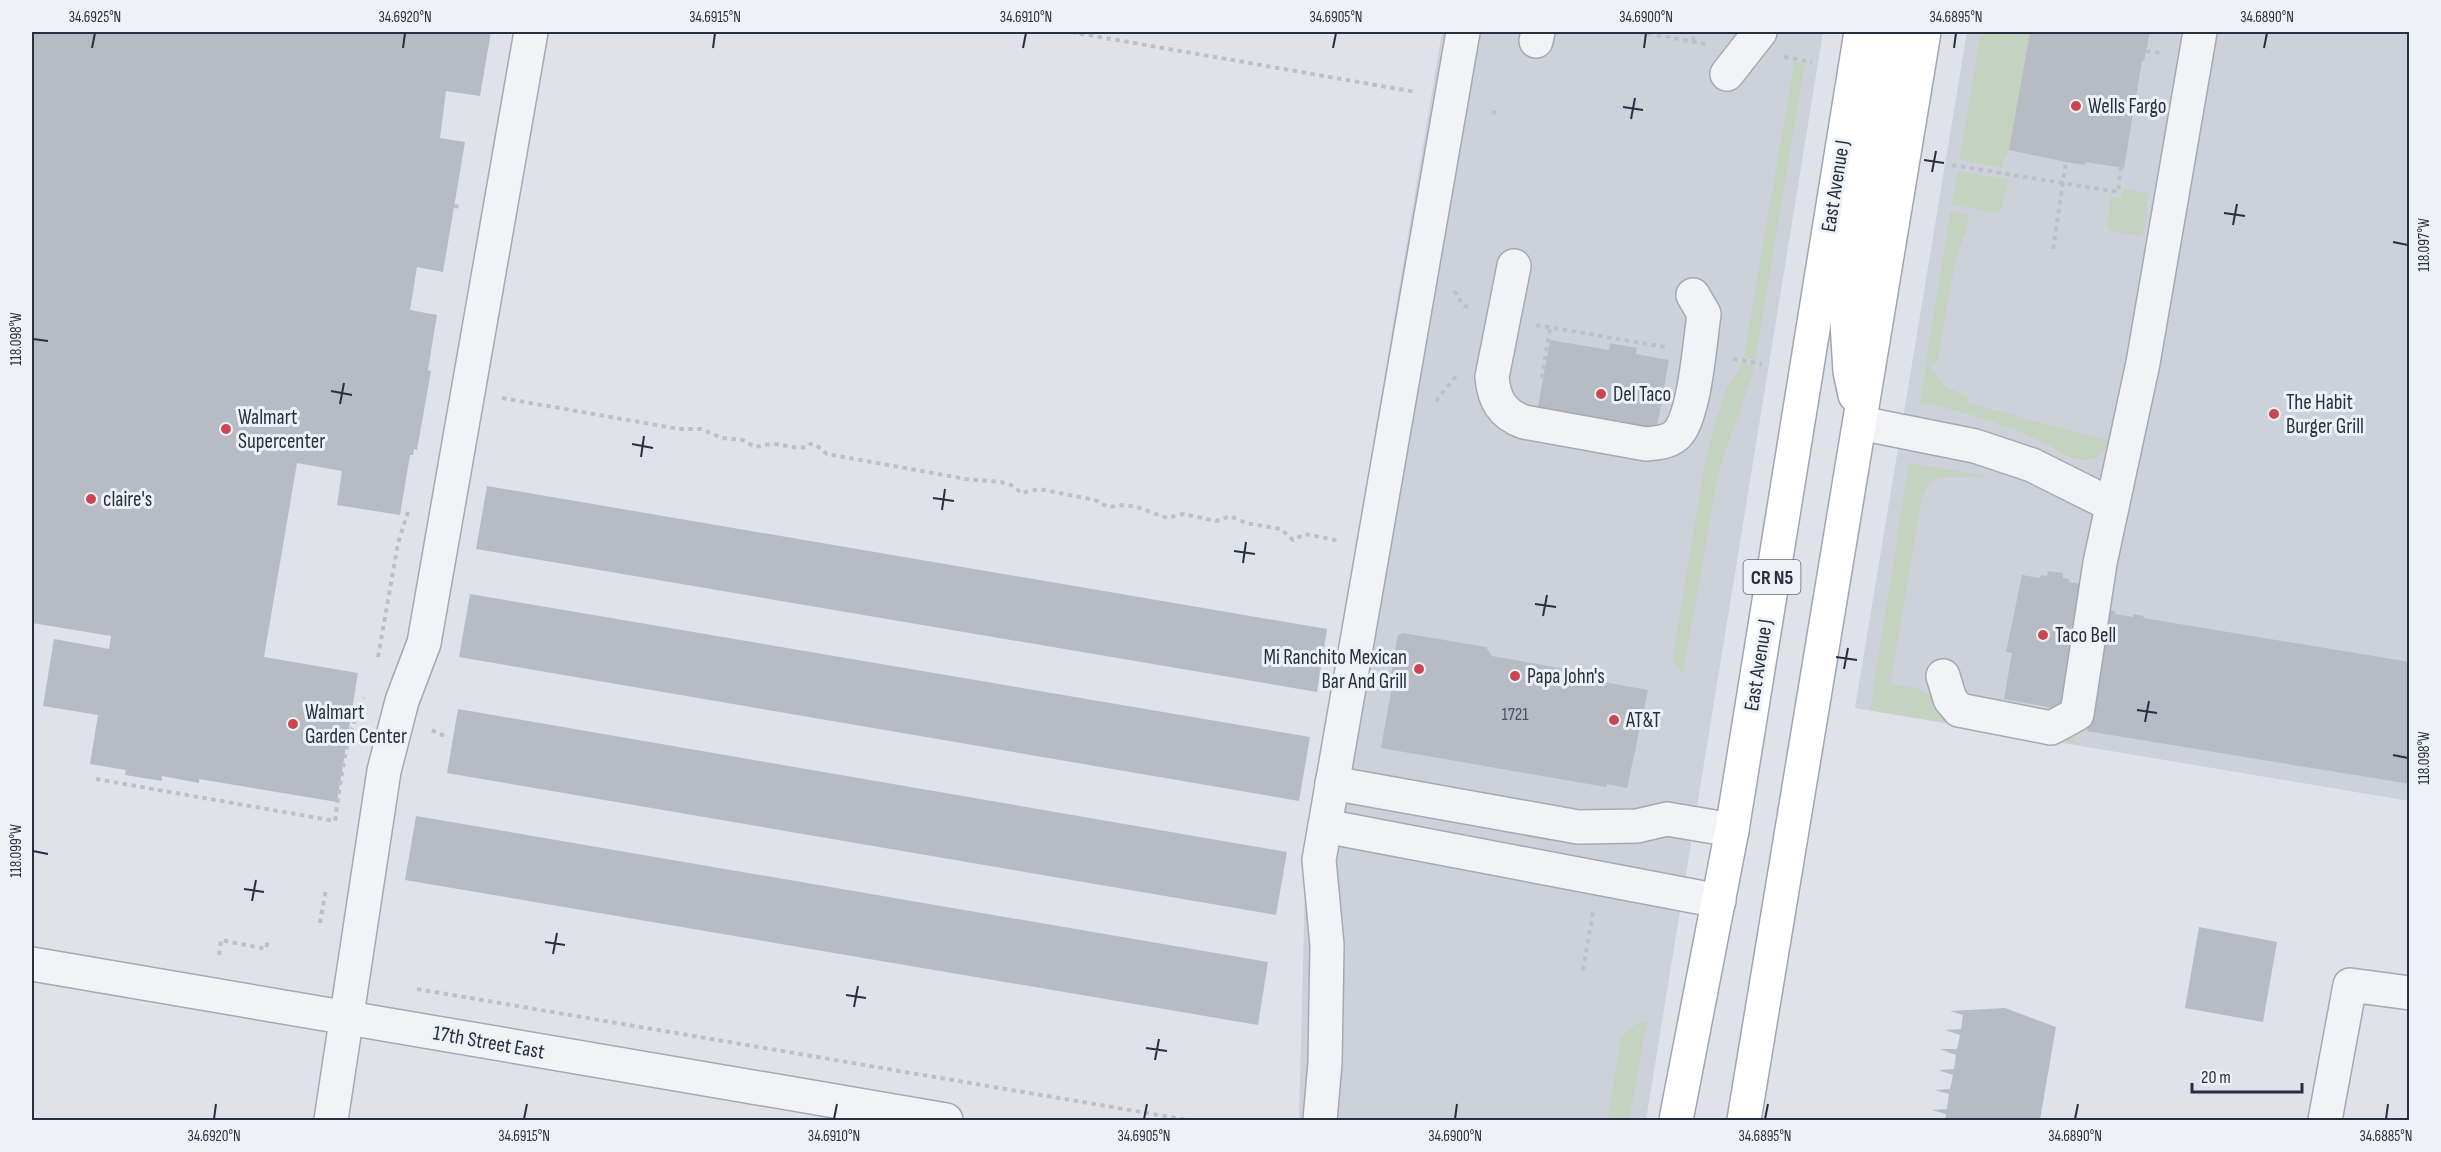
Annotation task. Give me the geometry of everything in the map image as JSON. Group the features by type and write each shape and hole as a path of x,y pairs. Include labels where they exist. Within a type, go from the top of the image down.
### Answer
{"main road":[{"name":"East Avenue J","path":"1676,1120 1732,830 1861,32"},
{"path":"1860,423 1850,371 1847,322 1891,32"},
{"name":"CR N5","path":"1744,1120 1924,32"}],"street":[{"path":"331,1120 348,1018 382,777 402,701 424,643 531,32"},
{"path":"1320,1120 1325,1063 1327,945 1319,860 1463,32"},
{"path":"1720,59 1760,32"},
{"path":"1943,676 1950,699 1959,710 2051,728 2077,714 2100,563 2143,363 2200,32"},
{"path":"1514,266 1492,377 1494,394 1502,408 1511,417 1524,422 1646,444 1663,443 1679,433 1687,417 1704,314 1693,295"},
{"path":"1860,423 1975,447 2032,465 2112,505"},
{"path":"1332,783 1578,827 1637,826 1667,819 1732,830"},
{"path":"1483,856 1492,812"},
{"path":"1325,826 1719,901"},
{"name":"17th Street East","path":"32,964 348,1018 871,1114 946,1120"},
{"path":"2325,1120 2350,985 2409,993"}],"path":[{"path":"1071,32 1426,93"},
{"path":"1639,32 1693,41 1720,59"},
{"path":"1693,41 1694,32"},
{"path":"2146,51 2168,54"},
{"path":"2053,249 2067,162"},
{"path":"1953,165 2118,192 2121,167"},
{"path":"459,219 463,195"},
{"path":"454,206 461,207"},
{"path":"1527,324 1624,343 1667,348"},
{"path":"1544,376 1542,376 1550,328"},
{"path":"502,397 679,429 702,429 722,438 743,440 755,447 771,444 789,449 816,444 827,454 966,479 1001,482 1014,486 1021,493 1039,489 1095,500 1108,507 1124,504 1167,518 1183,514 1216,521 1230,516 1246,524 1281,529 1293,540 1305,534 1350,543"},
{"path":"377,663 398,543 410,501"},
{"path":"96,779 334,821 346,745 353,722 369,687"},
{"path":"424,724 438,734 448,736"},
{"path":"320,923 326,889"},
{"path":"1583,970 1593,912"},
{"path":"219,955 221,940 266,949 268,940"},
{"path":"417,989 1188,1120"}],"shaded area":[{"path":"1442,32 1823,32 1646,1120 1299,1120 1306,846"},
{"path":"1967,32 2409,32 2409,801 1855,708"}],"green space":[{"path":"1981,32 2030,32 2009,150 2002,168 1960,160"},
{"path":"1794,62 1805,64 1755,360 1744,358"},
{"path":"1958,171 2008,179 2001,211 1997,213 1952,205"},
{"path":"2123,189 2148,194 2144,232 2139,236 2109,230 2107,226 2111,196 2120,198"},
{"path":"1950,212 1969,215 1966,231 1956,257 1938,358 1931,368 1946,387 1968,397 1967,403 2110,441 2098,456 2086,460 2076,459 2001,425 1969,414 1920,402"},
{"path":"1742,364 1754,366 1719,469 1683,674 1675,664 1673,657 1703,473 1727,387"},
{"path":"1909,463 1986,476 1940,478 1928,485 1922,498 1890,684 1919,689 1933,696 2068,733 2080,745 1870,710"},
{"path":"1647,1022 1629,1120 1609,1120 1608,1113 1621,1038 1634,1025"}],"building":[{"name":"Walmart Supercenter","path":"32,32 491,32 480,96 446,91 440,138 465,142 443,272 417,267 410,310 437,315 428,370 431,371 417,450 414,449 413,455 410,455 400,515 337,505 342,471 297,463 264,657 358,673 337,802 199,779 199,783 162,776 162,781 125,775 126,770 90,764 98,715 43,706 54,639 109,649 111,636 32,623"},
{"name":"Wells Fargo","path":"2030,32 2150,32 2144,61 2142,61 2124,168 2085,162 2085,165 2009,150"},
{"name":"Del Taco","path":"1550,340 1609,350 1610,343 1637,348 1636,354 1669,360 1656,432 1537,412"},
{"path":"487,486 1327,629 1317,692 476,549"},
{"name":"Taco Bell","path":"2048,571 2063,573 2063,578 2069,579 2069,582 2085,585 2066,698 2054,708 2004,699 2012,653 2006,652 2022,575 2040,578 2041,575 2047,576"},
{"path":"470,594 1310,737 1299,801 459,657"},
{"path":"2103,609 2115,611 2115,614 2133,617 2133,614 2144,616 2143,618 2410,662 2410,784 2087,731 2101,651"},
{"path":"1403,633 1486,647 1492,656 1605,676 1604,682 1648,690 1627,788 1607,784 1606,787 1381,748 1393,681 1390,680 1398,635"},
{"path":"458,709 1287,852 1276,915 447,773"},
{"path":"416,816 1268,962 1258,1025 405,880"},
{"path":"2199,927 2277,942 2263,1022 2185,1008"},
{"path":"2005,1008 2056,1027 2040,1120 1945,1120 1946,1114 1932,1110 1947,1109 1949,1094 1935,1090 1950,1089 1953,1075 1938,1070 1954,1069 1956,1055 1940,1049 1957,1049 1960,1035 1945,1030 1961,1029 1963,1015 1950,1011"}],"place":[{"name":"Wells Fargo","path":"2076,106"},
{"name":"Del Taco","path":"1601,394"},
{"name":"The Habit Burger Grill","path":"2274,414"},
{"name":"Walmart Supercenter","path":"226,429"},
{"name":"claire's","path":"91,499"},
{"name":"Taco Bell","path":"2043,635"},
{"name":"Mi Ranchito Mexican Bar And Grill","path":"1419,669"},
{"name":"Papa John's","path":"1515,676"},
{"name":"AT&T","path":"1614,720"},
{"name":"Walmart Garden Center","path":"293,724"}]}
